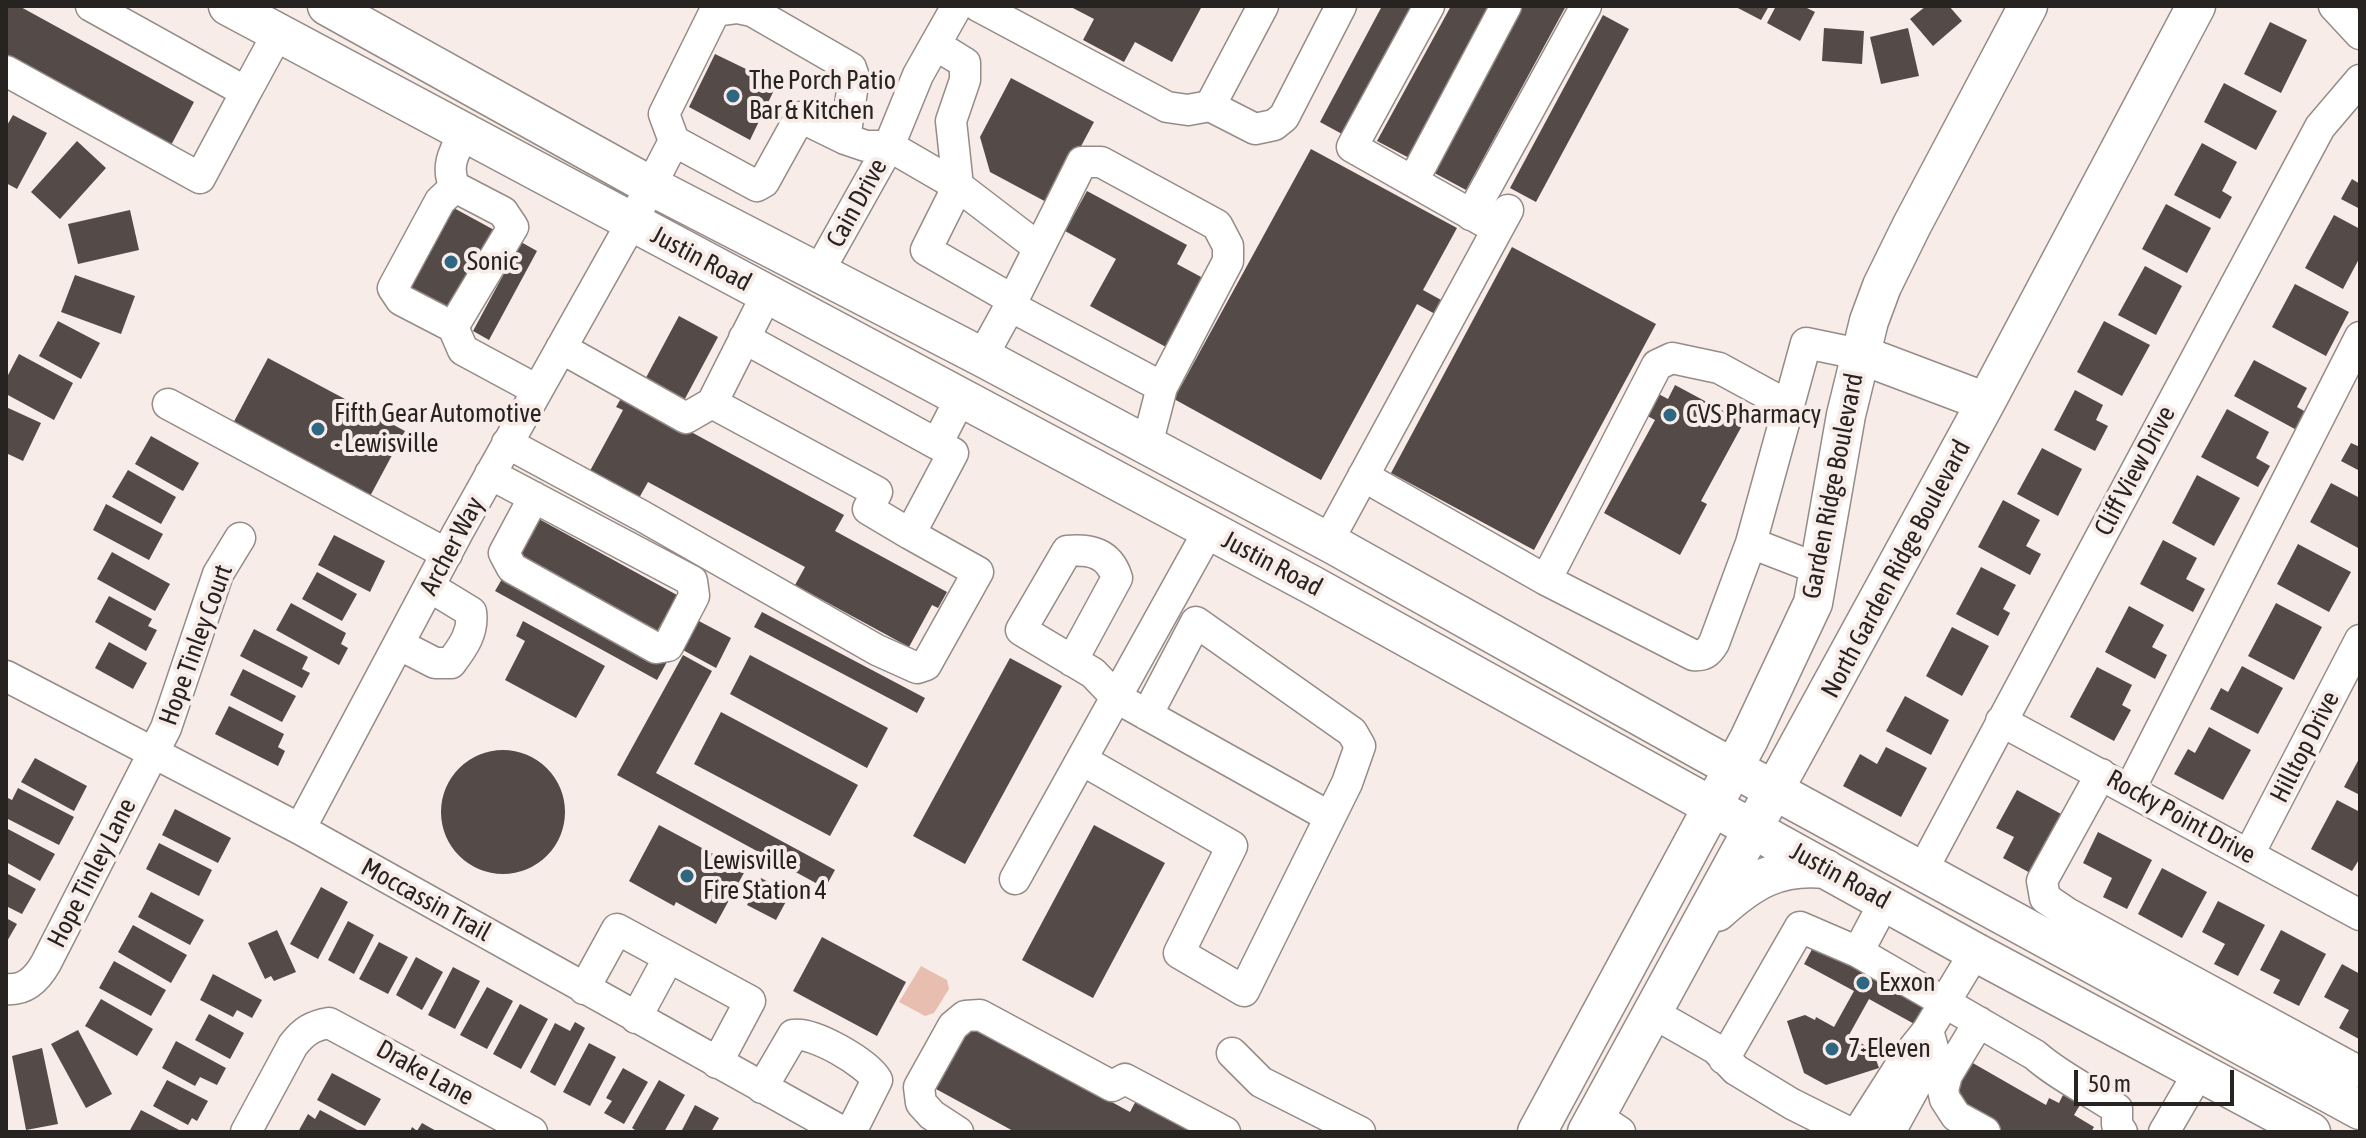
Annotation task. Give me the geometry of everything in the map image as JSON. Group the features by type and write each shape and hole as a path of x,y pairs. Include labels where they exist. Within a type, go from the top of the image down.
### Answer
{"main road":[{"name":"Justin Road","path":"228,6 1312,585 1975,952 2311,1132"},
{"name":"Justin Road","path":"327,6 651,186 819,271 1328,541 1733,768 2360,1110"},
{"name":"Garden Ridge Boulevard","path":"1537,1132 1733,768 1813,603 1859,354 1882,286 2028,6"},
{"name":"North Garden Ridge Boulevard","path":"1598,1127 1653,1013 1986,402 2196,6"},
{"path":"1859,354 1986,402"},
{"path":"961,397 982,357"},
{"path":"1312,585 1328,541"},
{"path":"1694,938 1716,912 1753,882 1804,867 1826,869"}],"street":[{"path":"91,6 246,92"},
{"name":"Cain Drive","path":"819,271 889,146 918,75 957,6"},
{"path":"978,6 1167,107 1188,110 1210,106 1255,129 1274,125 1284,117 1341,6"},
{"path":"1210,106 1263,6"},
{"path":"1328,541 1502,220 1471,215 1352,147 1429,6"},
{"path":"1413,181 1506,6"},
{"path":"1471,215 1586,6"},
{"path":"2334,6 2360,34"},
{"path":"845,139 854,77 851,68 752,11 738,8 715,11 664,114 674,141 757,186 764,182 800,117 845,139 866,146 889,146 958,186 1039,248"},
{"path":"6,71 200,178 278,33"},
{"path":"936,45 965,63 965,80 951,121 958,186 926,250 1012,303 1162,387"},
{"name":"Cliff View Drive","path":"1922,871 2320,127 2360,80"},
{"path":"453,327 513,227 503,212 455,187 449,175 450,163 464,133"},
{"name":"Archer Way","path":"300,829 490,474 632,222 674,141"},
{"path":"982,357 1082,162 1101,162 1217,225 1228,246 1228,261 1162,387 1147,445"},
{"path":"455,187 440,201 393,288 401,300 453,327 463,350 537,390"},
{"path":"561,348 686,418 712,403 767,294"},
{"path":"2130,789 2360,337"},
{"path":"744,338 953,453 910,534"},
{"path":"1363,476 1546,580 1693,655 1702,656 1709,652 1714,643 1751,543 1806,343 1859,354"},
{"path":"1546,580 1657,365 1672,358 1719,368 1789,406"},
{"path":"937,444 961,397"},
{"path":"507,443 877,650 917,668 926,665 978,572 868,509 877,492 712,403"},
{"path":"168,404 447,554"},
{"path":"490,474 534,497 692,581 694,596 668,646 656,648 512,568 504,553 534,497"},
{"path":"1015,879 1209,530"},
{"name":"Hope Tinley Court","path":"154,752 168,725 218,574 240,538"},
{"path":"1751,543 1821,570"},
{"path":"400,645 435,663 451,663 461,649 473,625 471,612 430,587"},
{"path":"1082,760 1232,846 1179,953 1244,991 1347,783 1360,746 1352,732 1196,622 1147,715"},
{"name":"Hilltop Drive","path":"2249,854 2360,640"},
{"path":"1072,661 1093,673 1117,698 1330,817"},
{"name":"Moccassin Trail","path":"6,676 300,829 762,1088 805,1123 843,1132"},
{"name":"Rocky Point Drive","path":"2001,721 2360,915"},
{"name":"Hope Tinley Lane","path":"14,988 41,972 154,752"},
{"path":"2101,774 2042,881 2045,898 2067,913 2360,1072"},
{"path":"1858,952 1885,901"},
{"path":"1724,1059 1800,927 1858,952 2035,1055 2055,1073 2117,1109 2114,1130"},
{"path":"584,989 617,929 750,1001 717,1063"},
{"path":"1858,1132 1904,1060 1928,1030 1975,952"},
{"path":"636,1018 669,957"},
{"path":"1653,1013 1716,1049 1736,1070 1792,1104 1848,1132"},
{"path":"958,1132 932,1115 921,1103 919,1087 953,1026 965,1016 980,1015 1112,1086 1125,1079 1225,1132"},
{"path":"1979,1022 1947,1075 1943,1090 1956,1116 1985,1132"},
{"name":"Drake Lane","path":"246,1132 302,1033 315,1025 329,1023 338,1025 528,1131"},
{"path":"1890,1132 1934,1052 1928,1030"},
{"path":"762,1088 793,1035 810,1035 868,1068 877,1080 851,1132"},
{"path":"1232,1053 1261,1082 1360,1132"},
{"path":"2164,1132 2199,1072"}],"shaded area":[{"path":"921,966 947,980 949,989 934,1013 925,1016 899,1002"}],"building":[{"path":"6,6 19,6 194,102 169,149 6,60"},
{"path":"1069,6 1202,6 1172,62 1135,42 1124,62 1083,40 1094,19"},
{"path":"1382,6 1411,6 1342,134 1320,122"},
{"path":"1451,6 1494,6 1411,159 1377,141"},
{"path":"1521,6 1566,6 1466,190 1427,169"},
{"path":"1734,6 1769,6 1761,20"},
{"path":"1776,6 1803,6 1815,12 1800,41 1767,23"},
{"path":"1926,6 1949,6 1962,21 1933,46 1910,19"},
{"path":"1603,15 1629,29 1536,202 1510,188"},
{"path":"2270,22 2307,40 2281,93 2244,74"},
{"path":"1824,28 1864,31 1862,64 1822,61"},
{"path":"1908,28 1919,76 1881,84 1870,37"},
{"name":"The Porch Patio Bar & Kitchen","path":"715,54 777,84 750,140 689,107"},
{"path":"1011,78 1094,122 1050,204 990,172 980,137"},
{"path":"2224,83 2277,111 2256,150 2204,122"},
{"path":"13,115 47,133 17,189 6,183 6,127"},
{"path":"77,141 106,168 60,219 31,192"},
{"path":"2202,143 2237,162 2222,191 2232,197 2220,219 2174,195"},
{"path":"1311,149 1457,228 1423,290 1443,301 1435,314 1417,304 1321,480 1174,399"},
{"path":"2352,179 2360,184 2360,209 2341,199"},
{"path":"1087,191 1187,245 1177,264 1203,278 1166,347 1090,306 1116,259 1065,231"},
{"path":"2166,204 2211,228 2187,273 2142,249"},
{"name":"Sonic","path":"452,207 496,231 451,316 407,292"},
{"path":"130,210 139,250 78,264 68,224"},
{"path":"2334,215 2360,229 2360,257 2343,289 2305,268"},
{"path":"521,242 537,251 489,340 473,331"},
{"path":"1512,247 1656,324 1534,550 1391,473"},
{"path":"2145,266 2182,286 2156,335 2118,315"},
{"path":"75,275 135,296 121,334 61,312"},
{"path":"2295,284 2349,312 2326,356 2272,327"},
{"path":"679,316 718,337 680,408 641,387"},
{"path":"58,321 100,343 81,379 39,356"},
{"path":"2104,321 2150,345 2122,396 2077,372"},
{"path":"19,354 73,383 54,420 6,394 6,379"},
{"name":"Fifth Gear Automotive - Lewisville","path":"268,358 405,431 368,500 231,427"},
{"path":"2254,360 2307,388 2297,407 2313,416 2304,434 2234,396"},
{"name":"CVS Pharmacy","path":"1675,385 1744,422 1701,501 1707,504 1680,555 1604,513 1655,420 1640,412 1651,390 1668,399"},
{"path":"2075,390 2103,405 2096,420 2108,426 2095,451 2054,430"},
{"path":"623,395 844,515 835,531 947,592 938,608 932,605 909,647 795,585 805,567 648,482 634,507 585,480 623,410 616,407"},
{"path":"6,407 41,423 23,461 6,453"},
{"path":"2227,409 2269,432 2256,458 2270,466 2258,487 2201,457"},
{"path":"151,436 199,463 183,491 135,464"},
{"path":"2351,443 2360,447 2360,471 2341,461"},
{"path":"2042,448 2082,469 2058,516 2017,494"},
{"path":"128,470 176,497 161,524 112,497"},
{"path":"2197,475 2240,498 2214,546 2172,523"},
{"path":"2331,483 2360,498 2360,549 2310,522"},
{"path":"2003,500 2040,520 2026,546 2041,554 2030,575 1978,547"},
{"path":"106,504 163,534 149,560 93,530"},
{"path":"539,519 677,595 655,635 517,559"},
{"path":"334,535 385,561 370,592 318,565"},
{"path":"2163,540 2197,558 2186,579 2205,589 2193,612 2140,584"},
{"path":"2298,544 2351,572 2329,612 2277,584"},
{"path":"112,552 170,584 155,611 97,579"},
{"path":"1981,567 2016,585 2003,609 2010,613 1998,636 1956,614"},
{"path":"317,572 357,594 342,621 302,599"},
{"path":"506,572 667,662 657,680 495,591"},
{"path":"109,596 152,619 148,626 157,630 146,651 95,622"},
{"path":"291,603 346,633 341,644 348,648 339,665 276,630"},
{"path":"2276,603 2322,627 2294,680 2248,656"},
{"path":"2129,606 2164,625 2152,647 2167,655 2155,679 2105,652"},
{"path":"762,612 925,698 917,713 754,627"},
{"path":"697,620 731,638 716,668 681,649"},
{"path":"523,621 605,666 576,718 505,680 525,641 516,636"},
{"path":"1952,627 1989,646 1962,696 1926,676"},
{"path":"254,629 308,657 302,669 310,673 302,688 240,656"},
{"path":"109,642 147,663 133,689 95,668"},
{"path":"683,655 712,671 656,773 835,870 825,888 617,775"},
{"path":"750,655 888,728 867,768 730,694"},
{"path":"1010,658 1062,686 965,864 913,836"},
{"path":"2242,666 2283,688 2258,734 2210,709 2221,688 2228,692"},
{"path":"2097,667 2132,685 2122,705 2131,710 2114,741 2070,717"},
{"path":"243,669 296,696 282,722 230,695"},
{"path":"1905,696 1949,720 1931,755 1886,731"},
{"path":"229,706 284,734 278,747 285,751 278,766 215,734"},
{"path":"721,712 858,785 830,836 694,764"},
{"path":"2209,727 2251,750 2223,800 2174,774 2188,749 2195,753"},
{"path":"1886,747 1927,768 1901,817 1843,786 1860,754 1877,764"},
{"path":"503,750 527,755 547,768 560,788 565,812 560,836 547,856 527,869 503,874 479,869 459,856 446,836 441,812 446,788 459,768 479,755"},
{"path":"2360,757 2360,795 2344,787"},
{"path":"35,758 87,786 74,811 21,782"},
{"path":"18,788 74,817 59,845 6,818 6,797 12,800"},
{"path":"2017,790 2063,815 2032,874 2003,858 2014,837 1996,828"},
{"path":"2337,800 2360,812 2360,858 2352,871 2311,849"},
{"path":"175,809 231,838 218,863 162,835"},
{"name":"Lewisville Fire Station 4","path":"659,825 745,871 716,924 676,902 674,906 629,881"},
{"path":"1094,825 1165,863 1093,998 1022,960"},
{"path":"6,828 55,854 40,881 6,862"},
{"path":"2098,832 2152,860 2127,909 2103,897 2112,878 2083,863"},
{"path":"159,843 212,870 199,896 146,869"},
{"path":"2162,868 2207,892 2182,938 2138,914"},
{"path":"6,873 36,889 22,914 6,906"},
{"path":"761,878 790,894 776,920 747,905"},
{"path":"321,887 348,902 318,959 290,944"},
{"path":"151,892 204,920 190,945 138,917"},
{"path":"2218,901 2265,925 2238,976 2214,964 2225,944 2202,932"},
{"path":"6,918 17,924 6,943"},
{"path":"348,921 374,935 354,974 328,960"},
{"path":"133,925 187,955 171,983 118,952"},
{"path":"277,930 296,972 274,981 271,976 265,979 248,943"},
{"path":"2281,930 2326,954 2299,1006 2273,993 2280,980 2260,970"},
{"path":"822,937 906,982 877,1036 793,991"},
{"path":"379,942 408,957 388,994 359,979"},
{"path":"1816,942 1930,1004 1918,1026 1869,999 1849,1035 1873,1051 1879,1068 1826,1085 1804,1073 1787,1021 1805,1015 1834,1027 1854,991 1804,964"},
{"path":"416,957 443,972 422,1010 396,995"},
{"path":"114,961 166,990 151,1016 99,988"},
{"path":"2342,964 2360,974 2359,1039 2339,1028 2349,1010 2324,997"},
{"path":"453,967 480,981 455,1029 428,1015"},
{"path":"213,974 262,1000 252,1018 237,1010 233,1017 200,1000"},
{"path":"487,987 513,1001 487,1049 460,1035"},
{"path":"101,999 153,1029 137,1056 85,1026"},
{"path":"520,1004 548,1019 521,1069 493,1054"},
{"path":"209,1014 244,1033 230,1059 195,1040"},
{"path":"575,1022 585,1028 555,1086 530,1072 555,1023 570,1031"},
{"path":"971,1025 1130,1112 1138,1097 1203,1132 1015,1132 936,1089"},
{"path":"78,1030 112,1094 86,1108 51,1044"},
{"path":"176,1041 226,1068 217,1085 200,1077 195,1086 162,1068"},
{"path":"589,1043 616,1057 590,1106 563,1092"},
{"path":"42,1048 58,1124 26,1130 12,1056"},
{"path":"1971,1062 2046,1105 2049,1098 2059,1103 2063,1095 2080,1105 2074,1115 2094,1127 2091,1132 1998,1132 1961,1112 1955,1091"},
{"path":"623,1068 648,1082 624,1124 604,1113 612,1101 606,1098"},
{"path":"332,1073 381,1099 365,1126 317,1100"},
{"path":"167,1080 208,1101 197,1121 192,1118 188,1125 153,1106"},
{"path":"659,1080 685,1095 664,1132 638,1132 632,1128"},
{"path":"695,1105 719,1118 711,1132 681,1132"},
{"path":"141,1110 183,1132 129,1132"},
{"path":"320,1110 361,1132 298,1132 308,1114 315,1119"},
{"path":"422,1123 438,1132 410,1132 412,1127 417,1131"}],"place":[{"name":"The Porch Patio Bar & Kitchen","path":"733,96"},
{"name":"Sonic","path":"451,262"},
{"name":"CVS Pharmacy","path":"1670,415"},
{"name":"Fifth Gear Automotive - Lewisville","path":"318,429"},
{"name":"Lewisville Fire Station 4","path":"687,876"},
{"name":"Exxon","path":"1863,983"},
{"name":"7-Eleven","path":"1832,1049"}]}
